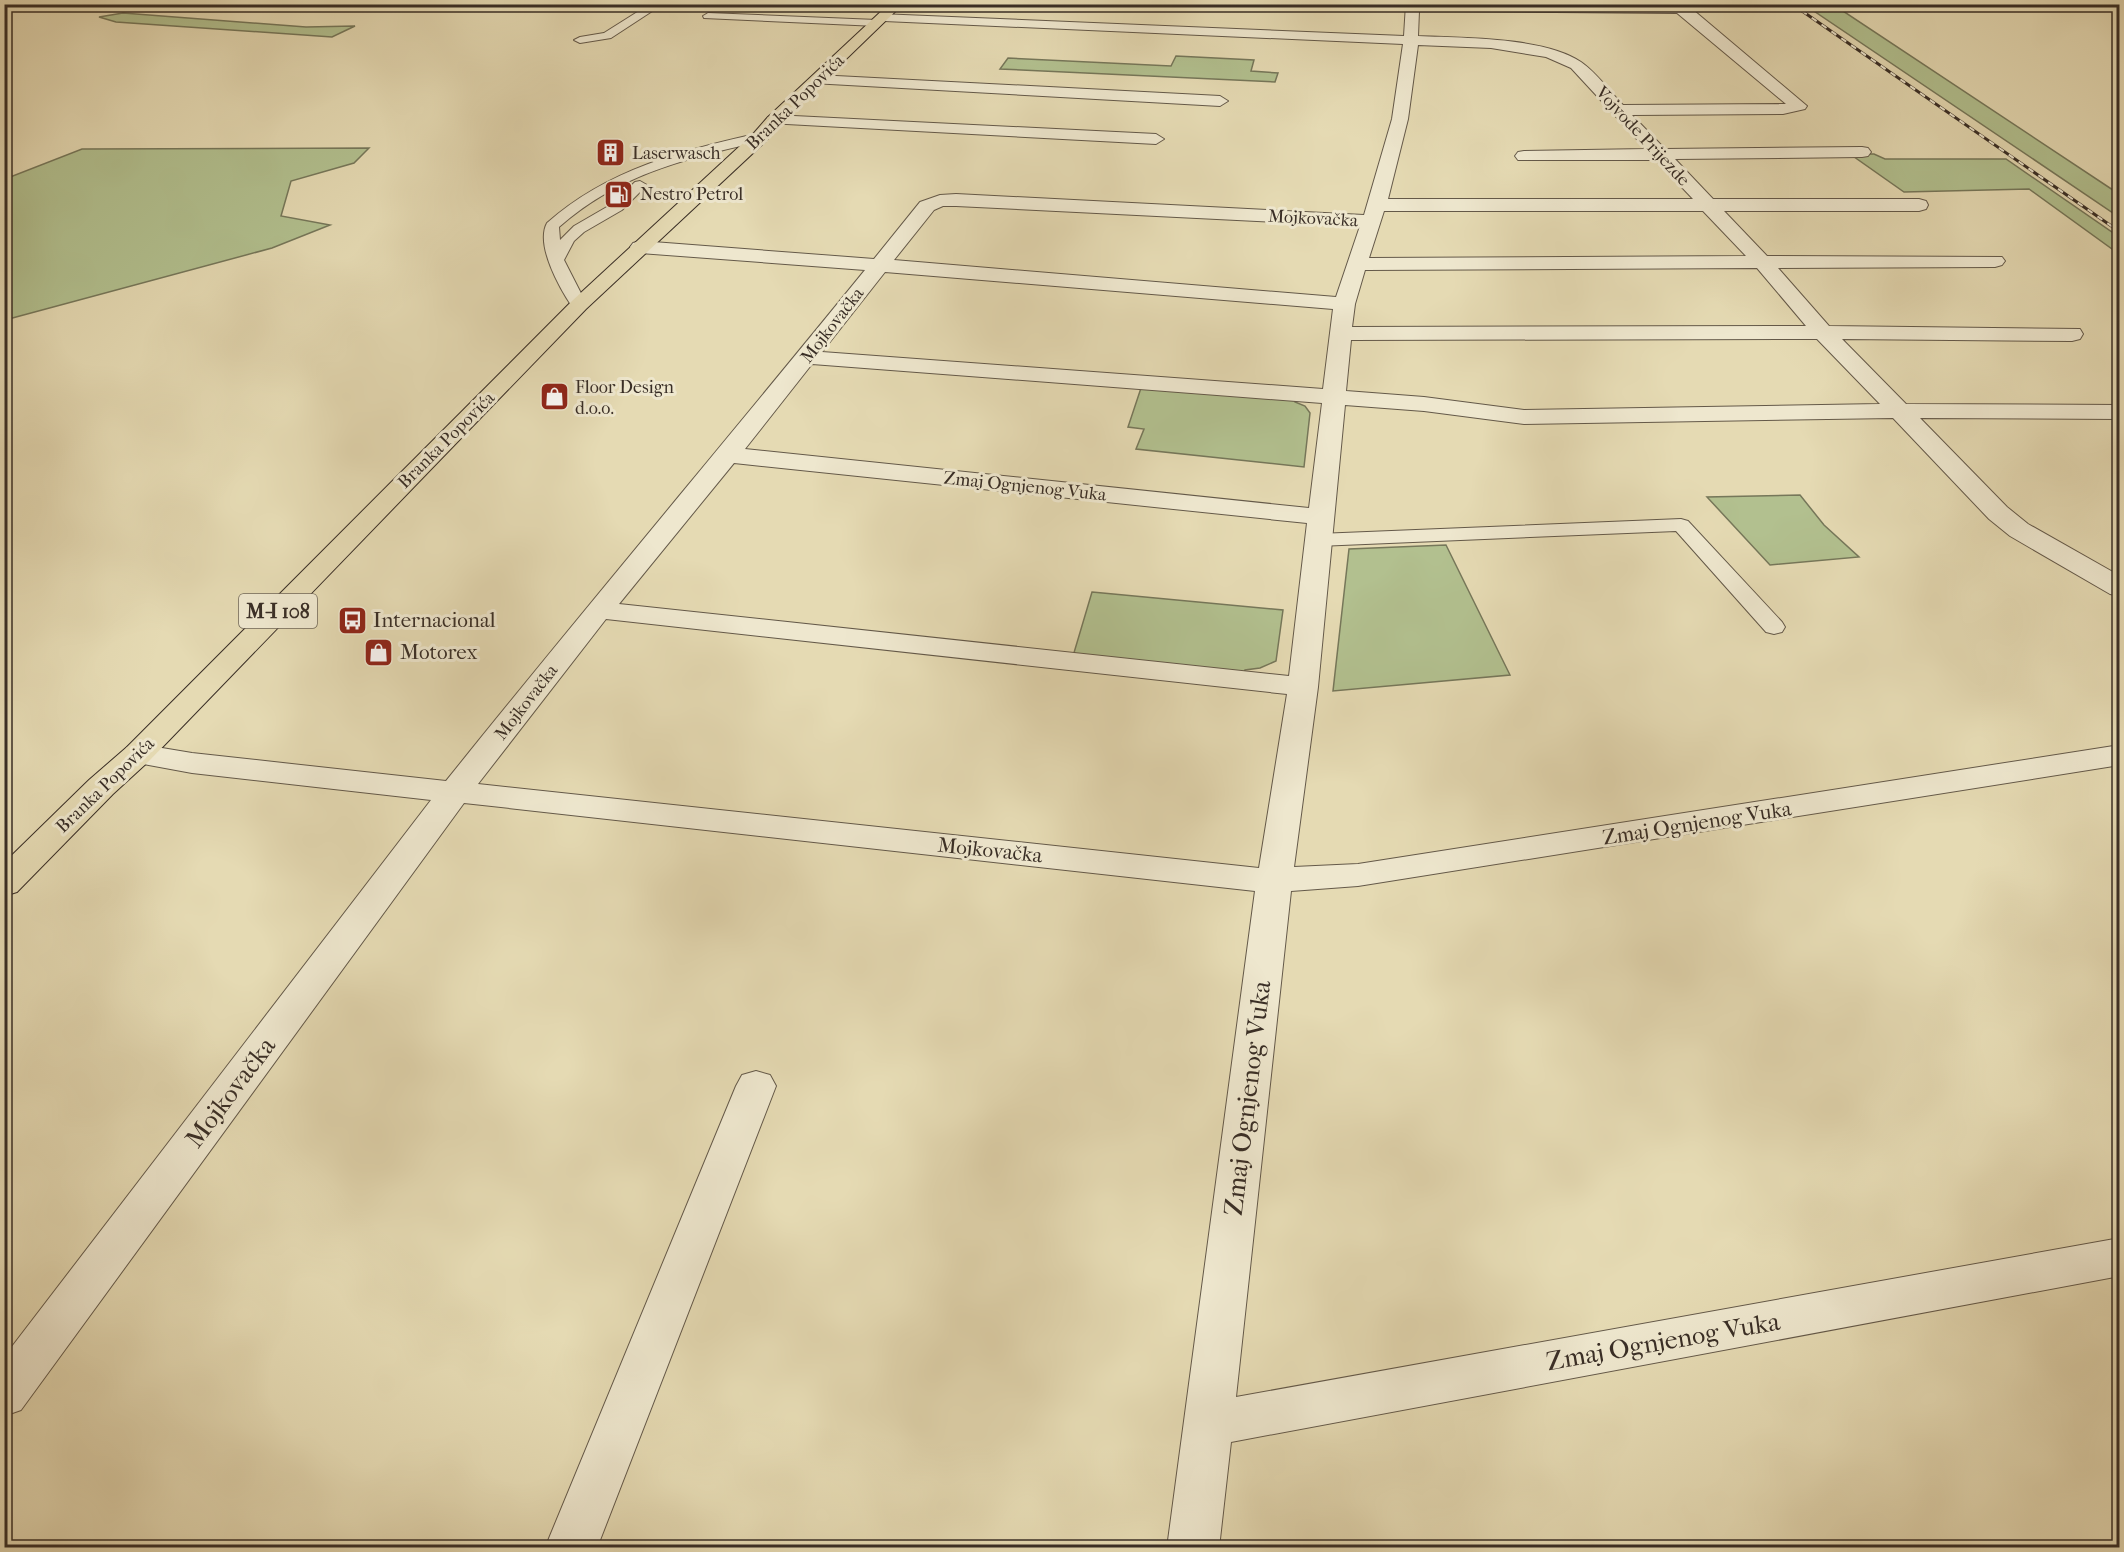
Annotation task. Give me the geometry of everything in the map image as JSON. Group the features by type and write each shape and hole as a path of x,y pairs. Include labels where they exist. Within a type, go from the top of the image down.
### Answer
{"main road":[{"name":"Branka Popovića","path":"4,884 100,787 138,754 579,305 886,15"}],"street":[{"name":"Zmaj Ognjenog Vuka","path":"1193,1548 1274,880 1303,687 1344,304 1375,213 1400,119 1411,41 1413,6"},
{"path":"1413,6 1679,9 1687,12 1799,106 1783,110 1620,110"},
{"name":"Vojvode Prijezde","path":"886,15 1509,45 1561,57 1576,64 1762,262 1823,332 1998,513 2019,530 2120,588"},
{"path":"817,80 1220,101"},
{"path":"774,120 1156,139"},
{"path":"1524,156 1862,152"},
{"name":"Mojkovačka","path":"4,1395 456,791 598,610 728,454 927,206 940,201 1375,213 1710,206 1919,205"},
{"path":"640,247 694,249 1344,304"},
{"path":"1358,264 1995,261"},
{"path":"1341,333 1387,335 1823,332 2072,334"},
{"path":"806,357 1461,407 1506,416 1524,417 1899,411 2120,412"},
{"name":"Zmaj Ognjenog Vuka","path":"728,454 1320,528"},
{"path":"598,610 1303,687"},
{"name":"Mojkovačka","path":"138,754 209,765 1231,878 1274,880"},
{"name":"Zmaj Ognjenog Vuka","path":"1274,880 1358,875 2120,755"},
{"path":"571,1548 756,1086"},
{"name":"Zmaj Ognjenog Vuka","path":"1207,1424 2120,1257"}],"lane":[{"path":"580,40 607,36 658,4"},
{"path":"708,16 886,15"},
{"path":"579,305 562,277 556,261 551,244 552,226 579,203 653,166 682,155 760,136"},
{"path":"556,261 568,239 579,229 617,207 640,185 682,155"},
{"path":"1320,528 1681,525 1774,627"}],"green space":[{"path":"1805,5 1834,5 2119,194 2119,217"},
{"path":"123,13 306,27 355,26 332,37 116,22 99,17"},
{"path":"1176,56 1254,60 1251,71 1278,73 1275,82 1000,69 1008,58 1171,66"},
{"path":"369,148 354,163 291,181 281,216 330,225 272,248 5,320 5,179 82,149"},
{"path":"1850,154 1874,154 1885,159 2006,159 2119,237 2119,254 2029,189 1904,192"},
{"path":"1141,388 1295,399 1295,402 1305,406 1310,413 1304,467 1136,449 1144,429 1128,427"},
{"path":"1800,495 1824,525 1859,557 1770,565 1707,497"},
{"path":"1446,545 1510,675 1333,691 1349,549"},
{"path":"1092,592 1283,610 1276,661 1260,668 1245,670 1244,674 1073,656"}],"railway":[{"path":"1792,4 2120,232"}],"place":[{"name":"Laserwasch","path":"611,153"},
{"name":"Nestro Petrol","path":"619,194"},
{"name":"Floor Design d.o.o.","path":"554,397"},
{"name":"Internacional","path":"352,620"},
{"name":"Motorex","path":"379,652"}]}
